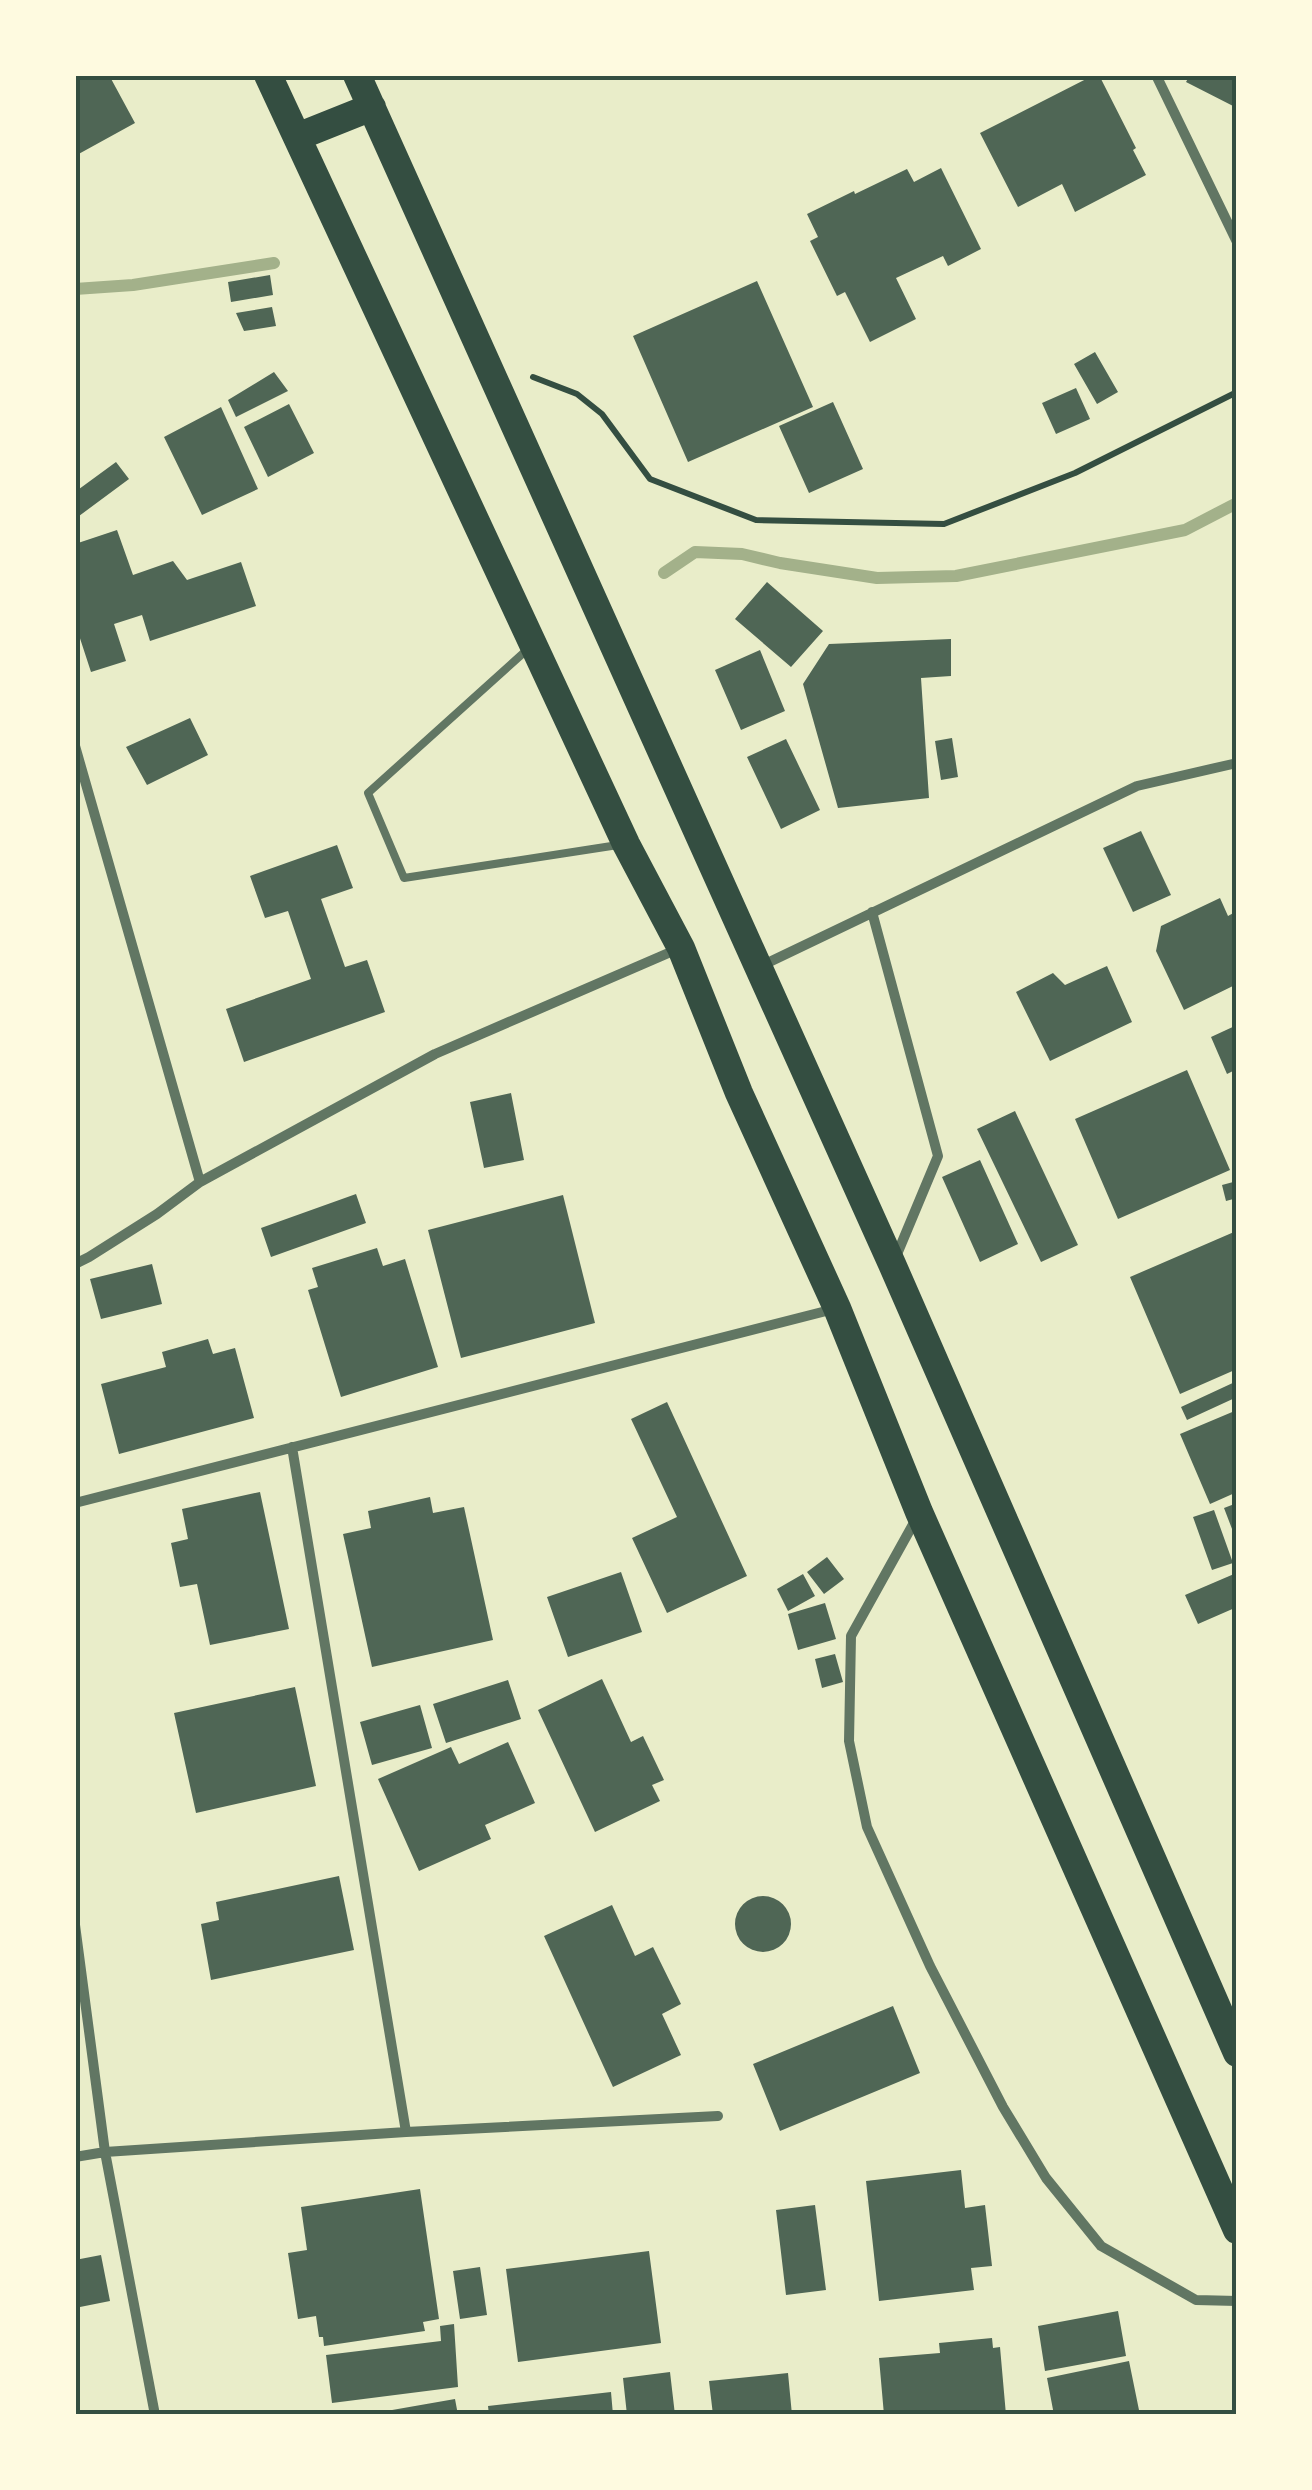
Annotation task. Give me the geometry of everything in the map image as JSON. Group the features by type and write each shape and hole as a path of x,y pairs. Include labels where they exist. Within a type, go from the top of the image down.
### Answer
{"highway":[{"path":"268,75 626,844 681,948 739,1094 837,1308 919,1512 1237,2230"},
{"path":"357,75 760,966 1237,2053"},
{"path":"297,137 372,107"}],"street":[{"path":"1156,75 1237,242"},
{"path":"75,746 200,1182"},
{"path":"760,966 1137,786 1237,762"},
{"path":"872,912 938,1156 892,1264"},
{"path":"75,1264 157,1214 200,1182 435,1054 681,948"},
{"path":"75,1503 837,1308"},
{"path":"292,1447 406,2132"},
{"path":"919,1512 851,1636 848,1741 867,1827 930,1966 1003,2108 1046,2178 1101,2246 1196,2300 1237,2302"},
{"path":"75,1924 105,2152 155,2415"},
{"path":"75,2158 105,2152 406,2132 718,2116"}],"lane":[{"path":"532,644 368,794 404,878 626,844"}],"path":[{"path":"486,360 577,394 602,414 650,479 756,520 944,524 1075,473 1237,392"}],"building":[{"path":"75,75 109,75 135,123 75,156"},
{"path":"1099,75 1146,175 1075,212 1062,184 1018,207 980,133"},
{"path":"1190,75 1237,75 1237,108 1186,82"},
{"path":"941,168 981,249 948,266 943,256 896,278 916,319 870,342 845,292 837,296 810,241 818,237 807,214 907,169 914,182"},
{"path":"270,275 273,295 231,302 228,282"},
{"path":"757,281 813,407 688,462 633,336"},
{"path":"272,307 276,326 244,331 236,313"},
{"path":"1095,352 1118,392 1097,404 1074,364"},
{"path":"274,372 288,391 236,417 228,400"},
{"path":"1076,388 1090,419 1056,434 1042,403"},
{"path":"833,402 863,469 809,493 779,426"},
{"path":"289,404 314,453 268,477 244,427"},
{"path":"221,407 258,489 202,515 164,437"},
{"path":"116,462 129,479 75,519 75,492"},
{"path":"117,530 133,575 173,561 187,580 241,562 256,606 150,641 142,615 114,624 126,661 91,672 75,623 75,544"},
{"path":"767,582 823,631 791,667 735,619"},
{"path":"951,639 951,676 921,678 929,798 838,808 803,684 829,644"},
{"path":"760,650 785,711 741,730 715,670"},
{"path":"190,718 208,755 147,785 126,747"},
{"path":"952,738 958,777 941,780 935,741"},
{"path":"786,739 820,810 781,829 747,757"},
{"path":"1141,831 1171,895 1133,912 1103,848"},
{"path":"337,845 353,888 321,899 345,967 367,960 385,1012 244,1062 226,1009 311,979 288,911 265,918 250,876"},
{"path":"1220,898 1228,916 1237,911 1237,984 1184,1010 1156,951 1161,926"},
{"path":"1107,966 1132,1022 1050,1061 1016,992 1053,973 1065,985"},
{"path":"1237,1025 1237,1069 1227,1074 1211,1037"},
{"path":"1187,1070 1230,1170 1118,1219 1075,1119"},
{"path":"511,1093 524,1160 484,1168 470,1102"},
{"path":"1015,1111 1078,1245 1041,1262 977,1129"},
{"path":"980,1160 1018,1244 980,1262 942,1177"},
{"path":"1237,1181 1237,1198 1226,1201 1222,1185"},
{"path":"356,1194 366,1223 271,1257 261,1228"},
{"path":"563,1195 595,1323 461,1358 428,1230"},
{"path":"1234,1232 1237,1369 1180,1394 1130,1277"},
{"path":"377,1248 383,1266 405,1259 438,1367 341,1397 308,1290 318,1287 312,1268"},
{"path":"152,1264 162,1304 101,1319 90,1279"},
{"path":"208,1339 213,1354 235,1348 254,1418 119,1454 101,1384 166,1367 162,1352"},
{"path":"1237,1381 1237,1397 1187,1420 1181,1407"},
{"path":"667,1402 747,1576 667,1613 632,1538 677,1517 631,1419"},
{"path":"1237,1410 1237,1492 1210,1504 1180,1434"},
{"path":"260,1492 289,1629 210,1645 197,1584 180,1587 171,1543 188,1539 182,1509"},
{"path":"430,1497 433,1513 464,1507 493,1640 372,1667 343,1534 371,1528 368,1511"},
{"path":"1237,1503 1237,1542 1224,1508"},
{"path":"1214,1510 1233,1563 1212,1570 1193,1517"},
{"path":"827,1557 844,1579 824,1594 807,1572"},
{"path":"621,1572 642,1632 568,1657 547,1597"},
{"path":"803,1574 815,1596 788,1611 777,1589"},
{"path":"1234,1574 1237,1607 1198,1624 1185,1595"},
{"path":"825,1603 836,1639 798,1650 788,1614"},
{"path":"835,1654 843,1682 822,1688 815,1659"},
{"path":"602,1679 631,1742 643,1736 664,1780 652,1785 660,1801 595,1832 538,1710"},
{"path":"508,1680 521,1719 446,1743 433,1704"},
{"path":"295,1687 316,1786 196,1813 174,1713"},
{"path":"420,1705 432,1748 372,1765 360,1722"},
{"path":"508,1742 535,1803 485,1825 491,1839 419,1871 378,1779 451,1747 459,1764"},
{"path":"339,1876 354,1950 211,1980 201,1924 219,1920 216,1902"},
{"path":"763,1896 783,1904 791,1924 783,1944 763,1952 743,1944 735,1924 743,1904"},
{"path":"612,1905 635,1956 653,1947 681,2004 662,2014 681,2055 613,2087 544,1936"},
{"path":"893,2006 920,2073 780,2131 753,2064"},
{"path":"961,2170 965,2208 985,2205 992,2266 971,2268 974,2290 879,2301 866,2181"},
{"path":"420,2189 439,2319 423,2322 425,2331 324,2346 316,2316 298,2319 288,2253 307,2250 301,2207"},
{"path":"815,2205 826,2290 786,2295 776,2210"},
{"path":"649,2251 661,2343 518,2362 506,2269"},
{"path":"101,2255 110,2301 80,2307 75,2260"},
{"path":"480,2267 487,2315 460,2319 453,2271"},
{"path":"1118,2311 1126,2356 1045,2371 1038,2326"},
{"path":"454,2324 458,2387 332,2403 326,2355 441,2341 440,2326"},
{"path":"992,2338 993,2348 1000,2347 1006,2415 884,2415 879,2358 940,2353 939,2343"},
{"path":"1129,2361 1140,2415 1054,2415 1047,2378"},
{"path":"670,2372 675,2415 627,2415 623,2378"},
{"path":"788,2373 792,2415 713,2415 709,2381"},
{"path":"611,2392 613,2415 489,2415 488,2406"},
{"path":"455,2399 458,2415 375,2415 375,2413"}],"waterway":[{"path":"75,289 133,285 274,263"},
{"path":"664,573 695,552 742,554 877,578 956,576 1185,530 1237,503"}]}
